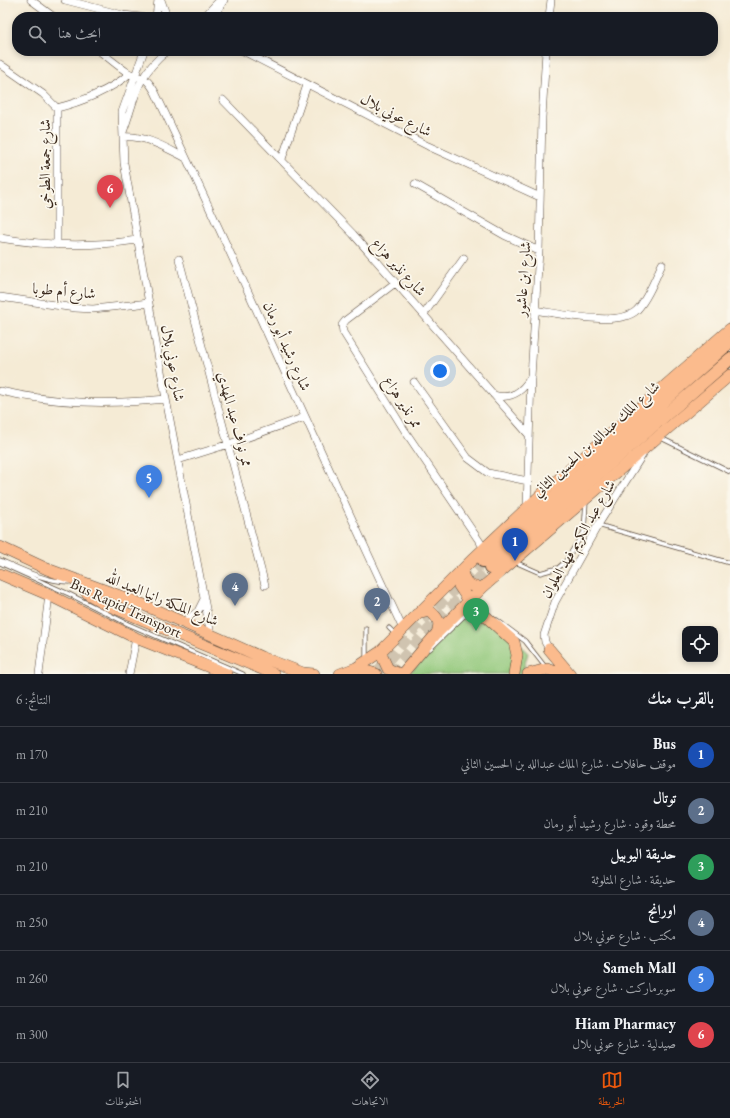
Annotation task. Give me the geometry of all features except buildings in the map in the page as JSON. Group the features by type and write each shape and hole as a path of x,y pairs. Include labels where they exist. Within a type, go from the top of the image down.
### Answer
{"highway":[{"name":"شارع الملك عبدالله بن الحسين الثاني","path":"486,559 730,342"},
{"name":"شارع الملك عبدالله بن الحسين الثاني","path":"486,559 730,359"}],"main road":[{"path":"340,674 361,666 380,652 396,631 417,614 458,574 486,559 527,509 730,329"},
{"path":"380,652 388,669 402,674 437,633 482,587 514,562 730,375"},
{"name":"شارع الملكة رانيا العبد الله","path":"0,547 78,581 144,605 211,635 303,673 314,674"},
{"path":"0,574 49,595 136,638 227,674"},
{"path":"458,574 470,585 482,587"},
{"path":"458,574 471,599 485,616 514,642 518,655 514,674"},
{"path":"78,581 94,599 156,627 274,674"},
{"path":"417,614 430,611 435,615 439,620 440,625 437,633"},
{"path":"549,649 570,674"},
{"path":"361,666 376,674"},
{"path":"528,674 549,671 563,674"}],"street":[{"path":"31,0 47,12"},
{"path":"65,0 111,12"},
{"path":"92,0 102,9"},
{"path":"157,12 158,0"},
{"path":"161,0 165,12"},
{"path":"209,12 220,0"},
{"path":"216,12 224,0"},
{"path":"550,12 551,0"},
{"path":"106,56 132,75 142,77"},
{"name":"شارع عوني بلال","path":"142,56 132,75 122,112 124,163 166,399 211,635"},
{"name":"شارع عوني بلال","path":"123,135 137,87 142,77 153,63 161,56"},
{"name":"شارع عوني بلال","path":"252,56 307,85 474,168 540,197"},
{"name":"شارع ابن عاشور","path":"527,509 531,377 534,310 539,251 542,118 546,56"},
{"name":"شارع جمعة الطوخي","path":"0,64 43,94 57,108 57,245"},
{"path":"57,108 72,105 112,87 132,75"},
{"name":"شارع رشيد أبو رمان","path":"142,77 147,80 155,92 242,277 396,631"},
{"path":"282,159 307,85"},
{"name":"شارع نذير هزاع","path":"223,100 282,159 353,234 529,435"},
{"path":"123,135 146,139 186,158"},
{"path":"415,184 504,235 539,251"},
{"path":"0,238 57,245 98,245 137,240"},
{"path":"424,314 464,258"},
{"name":"ممر نواف عبد المهدي","path":"179,259 265,585"},
{"path":"534,310 608,319 629,316 643,302 662,264"},
{"name":"ممر نذير هزاع","path":"395,283 346,320 342,325 343,332 486,559"},
{"name":"شارع أم طوبا","path":"0,297 75,308 93,309 150,303"},
{"path":"494,395 502,397 512,396 523,389 531,377"},
{"path":"414,382 468,458 488,473 528,481"},
{"path":"0,391 65,402 110,403 166,399"},
{"path":"178,460 304,417"},
{"name":"شارع عبد الكريم فهد العلوان","path":"549,649 545,642 544,635 555,602 598,525 648,446"},
{"path":"39,674 49,595"},
{"path":"183,623 198,611 204,598"},
{"path":"129,674 136,638"}],"lane":[{"path":"658,436 730,472"},
{"path":"514,562 540,573 558,568 564,562 584,532 586,500"},
{"path":"598,525 730,563"},
{"name":"Bus Rapid Transport","path":"0,560 46,579 78,581"},
{"name":"Bus Rapid Transport","path":"0,563 69,594 128,624 243,674"},
{"path":"471,599 525,641 549,671"},
{"path":"402,674 414,666 464,616 475,613 485,616"},
{"path":"361,666 366,628"}],"green space":[{"path":"478,606 528,653 522,674 409,674 469,608"}],"tunnel":[{"path":"376,674 417,625 483,561"},
{"path":"389,674 425,634 490,568"}],"place":[{"name":"Hiam Pharmacy","path":"110,208"},
{"name":"Sameh Mall","path":"149,498"},
{"name":"Bus","path":"515,561"},
{"name":"اورانج","path":"235,606"},
{"name":"توتال","path":"377,621"},
{"name":"حديقة اليوبيل","path":"476,631"}]}
